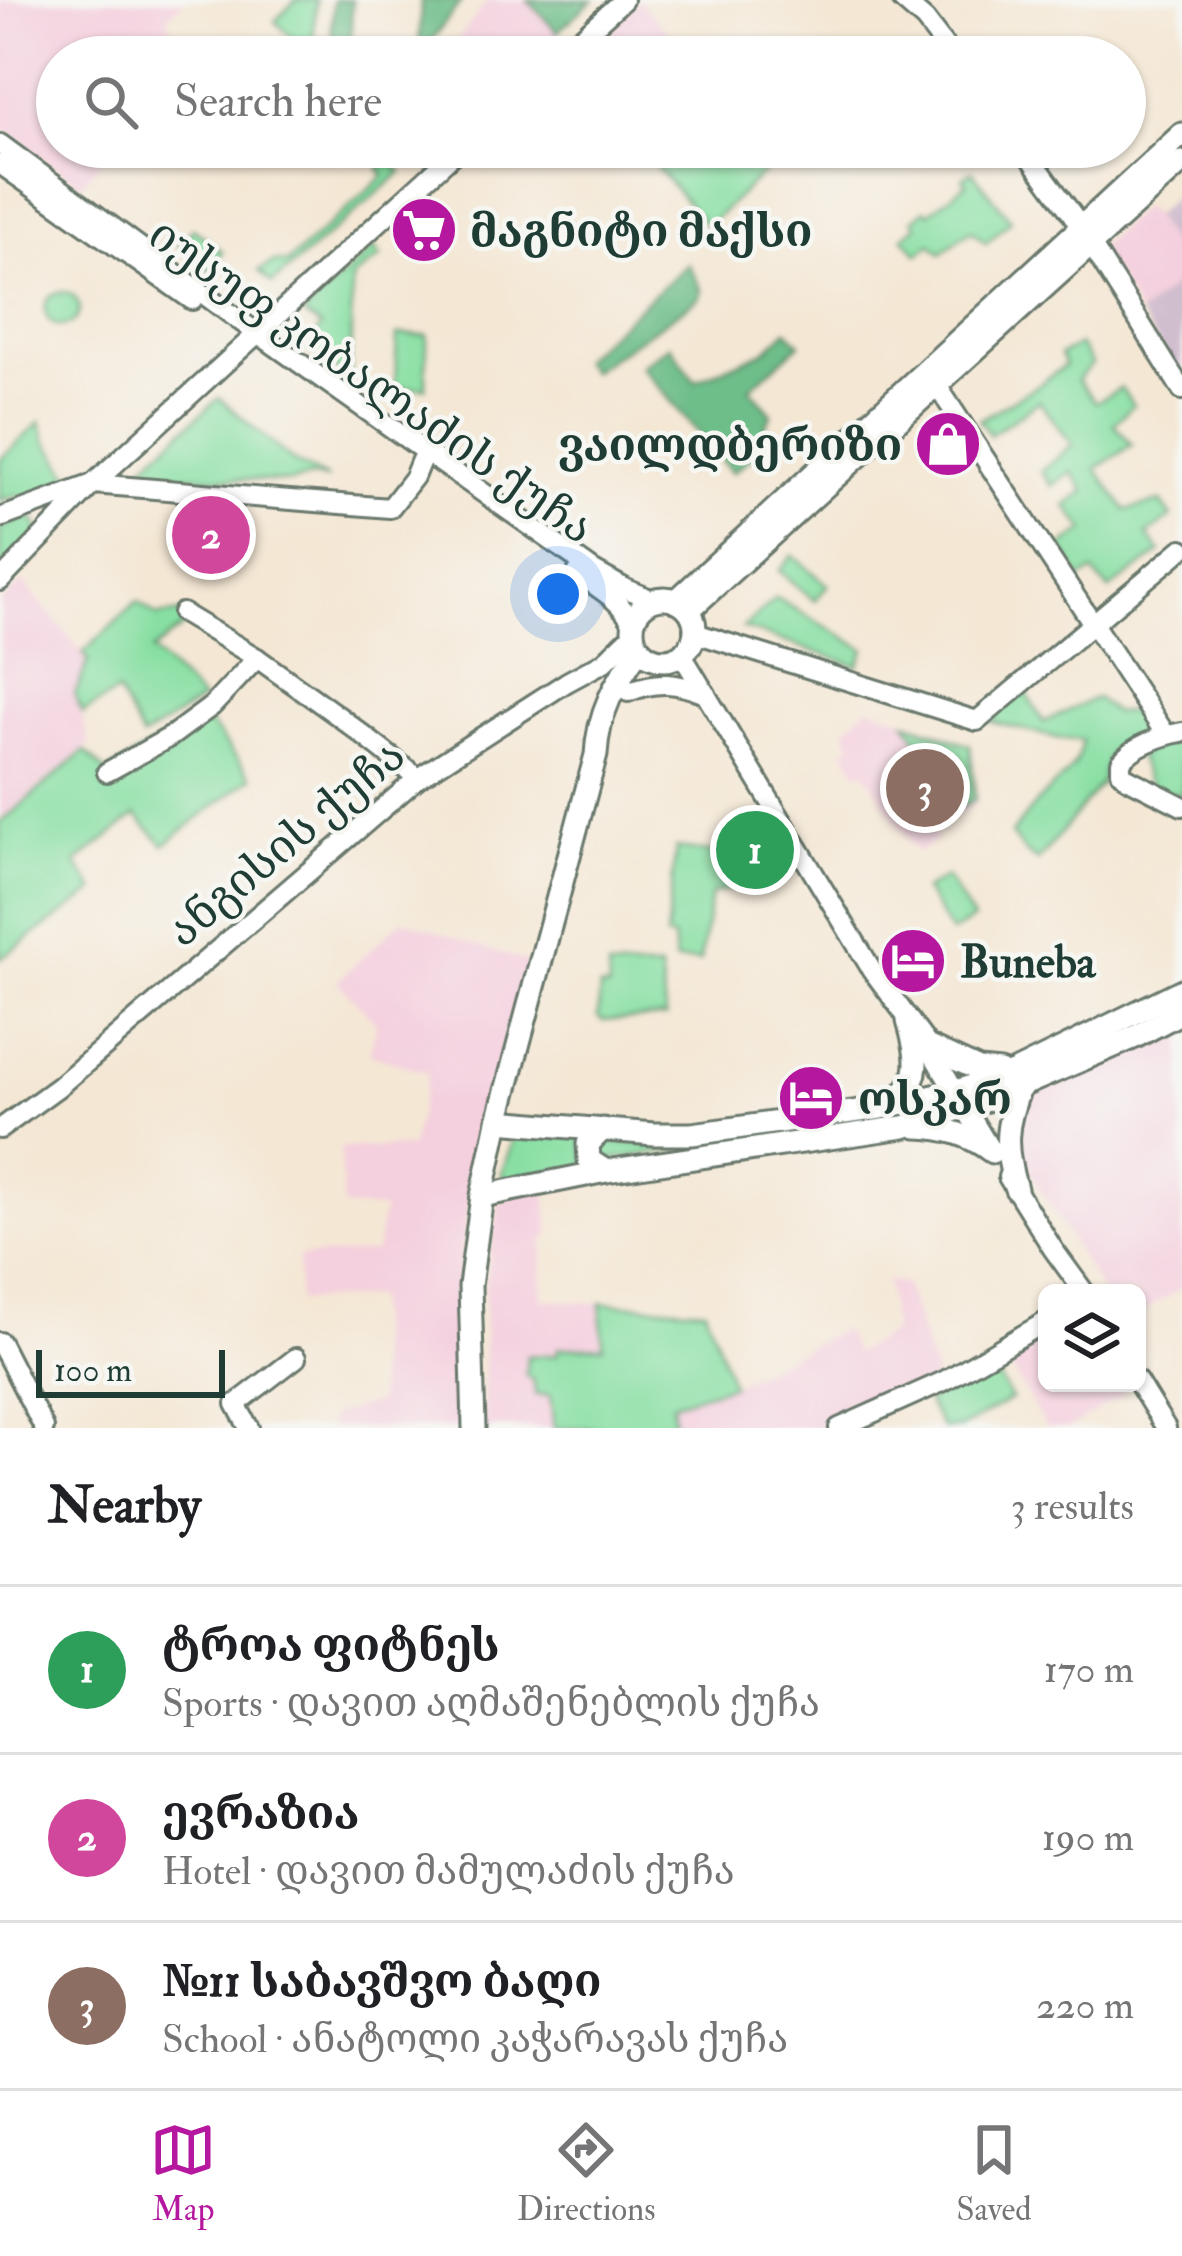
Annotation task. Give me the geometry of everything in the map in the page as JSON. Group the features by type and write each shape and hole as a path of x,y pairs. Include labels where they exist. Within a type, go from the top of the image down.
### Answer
{"main road":[{"path":"687,615 936,384 1086,238 1182,134"},
{"path":"640,641 662,660 682,655 690,647 687,615 892,399 1182,162"},
{"path":"474,1428 470,1286 498,1121 596,755 628,692 644,606 653,600 687,615"},
{"path":"596,755 597,728 640,641"},
{"path":"927,1046 980,1070 1017,1080 1182,990"},
{"path":"904,1127 961,1099 1135,1037 1182,1012"},
{"path":"881,1108 909,1090 915,1076 915,1045 908,1021"},
{"path":"1016,1189 1007,1159 1006,1129 1017,1080"},
{"path":"498,1121 692,1134 961,1099"},
{"path":"482,1196 606,1172 904,1127 954,1130 992,1152"},
{"path":"603,1129 588,1144 587,1152 589,1160 606,1172"}],"street":[{"path":"583,36 623,0"},
{"path":"902,0 937,36"},
{"path":"917,0 925,20"},
{"name":"იუსუფ კობალაძის ქუჩა","path":"0,143 253,336 617,602 626,610 640,641"},
{"name":"იუსუფ კობალაძის ქუჩა","path":"0,164 595,571 653,600"},
{"path":"0,581 93,484 438,168"},
{"path":"1038,168 1182,391"},
{"path":"936,384 1094,623 1174,734 1128,754 1121,762 1121,772 1182,806"},
{"path":"0,518 93,484 390,508 422,460"},
{"path":"687,615 977,721 1182,549"},
{"path":"182,613 256,658 418,778"},
{"name":"ანგისის ქუჩა","path":"0,1130 58,1087 418,778 640,641"},
{"path":"682,655 872,970 927,1046 1078,1284"},
{"path":"107,772 170,737 212,706 256,658"},
{"path":"628,692 663,682 706,694"},
{"path":"839,1428 944,1381 1038,1326"},
{"path":"0,1342 44,1428"},
{"path":"250,1428 236,1404 296,1358"},
{"path":"1143,1392 1166,1428"}],"shaded area":[{"path":"0,0 184,0 166,18 172,26 161,36 36,36 36,153 0,128"},
{"path":"488,0 528,0 560,36 460,36"},
{"path":"637,2 672,36 601,36"},
{"path":"57,168 95,168 81,185"},
{"path":"1182,190 1182,262 1153,216"},
{"path":"1143,206 1182,262 1182,279 1139,315 1098,248"},
{"path":"1182,279 1182,379 1139,315"},
{"path":"23,582 89,660 75,694 90,744 0,820 0,602"},
{"path":"869,706 972,744 977,802 933,832 937,840 917,853 864,771 858,773 844,750 852,744 845,729"},
{"path":"403,919 529,963 487,1112 456,1289 467,1428 330,1428 331,1416 378,1402 375,1297 298,1301 298,1257 376,1252 383,1209 343,1207 340,1148 411,1147 428,1073 370,1054 376,1023 337,981"},
{"path":"1182,1027 1182,1288 1146,1310 1146,1284 1097,1284 1011,1133 1026,1097"},
{"path":"546,1189 550,1234 543,1242 542,1299 601,1303 604,1346 558,1348 558,1355 533,1379 550,1395 554,1428 483,1428 485,1285 499,1201"},
{"path":"886,1280 905,1284 936,1378 832,1428 674,1428 672,1403 732,1385 843,1329 855,1353 893,1332"},
{"path":"1038,1335 1038,1392 1124,1394 1069,1428 1046,1428 1004,1356"}],"green space":[{"path":"296,0 316,0 313,36 291,36 275,21"},
{"path":"333,0 352,0 351,36 332,36"},
{"path":"421,0 462,0 435,36 420,36"},
{"path":"528,0 593,0 557,32"},
{"path":"379,168 402,172 272,284 259,271 274,262 287,263 384,176"},
{"path":"657,168 768,168 707,226"},
{"path":"972,171 1011,220 986,243 971,230 941,253 931,244 918,254 903,237 917,226 913,220 967,183 963,178"},
{"path":"193,228 223,252 208,271 178,246"},
{"path":"374,247 381,257 352,281 350,379 308,348 321,327 303,314"},
{"path":"688,264 702,290 699,298 590,372 581,359"},
{"path":"62,292 74,297 79,309 74,321 62,326 50,321 45,309 50,297"},
{"path":"787,330 800,344 750,388 772,414 764,428 775,437 732,473 641,366 670,345 695,381 765,351"},
{"path":"397,335 427,335 426,388 395,387"},
{"path":"1079,345 1092,364 1077,380 1096,402 1121,388 1133,405 1114,424 1132,445 1096,469 1126,510 1161,502 1172,517 1147,535 1161,552 1109,590 1093,572 1081,579 1061,547 1085,530 1066,506 1085,491 1072,472 1052,486 1041,471 1073,445 1039,401 990,435 979,420 1043,382 1065,365 1060,355"},
{"path":"219,398 294,462 328,479 291,482 135,473"},
{"path":"40,422 69,481 27,498 17,495 0,501 0,460"},
{"path":"31,516 39,534 0,570 0,528"},
{"path":"792,555 828,585 815,601 779,571"},
{"path":"776,598 865,649 858,666 743,628"},
{"path":"137,602 157,616 182,613 191,620 152,651 202,700 142,738 118,692 82,713 75,694 89,660 83,653"},
{"path":"1024,689 1043,722 1096,698 1114,713 1144,710 1148,731 1144,741 1112,749 1101,783 1038,861 1011,835 1073,766 1082,740 992,722 998,709"},
{"path":"202,714 252,777 164,845 136,815 76,863 95,891 0,959 0,823 85,751 107,773"},
{"path":"906,722 970,745 975,799 962,807"},
{"path":"1182,740 1182,794 1156,791 1138,757"},
{"path":"676,848 725,854 738,887 711,894 700,961 675,961 673,938 666,937"},
{"path":"946,877 973,920 951,933 924,890"},
{"path":"608,969 660,969 666,1017 603,1021 598,1017 600,988 609,989"},
{"path":"515,1133 582,1134 587,1167 507,1180 502,1172"},
{"path":"720,1141 599,1161 594,1145 599,1142"},
{"path":"601,1303 705,1309 732,1385 672,1403 674,1428 554,1428 550,1395 536,1395 533,1380 526,1376 527,1356 557,1355 558,1348 603,1346"},
{"path":"991,1365 1011,1399 961,1428 942,1428 927,1402"}],"place":[{"name":"მაგნიტი მაქსი","path":"424,230"},
{"name":"ვაილდბერიზი","path":"948,444"},
{"name":"ევრაზია","path":"211,535"},
{"name":"№11 საბავშვო ბაღი","path":"925,788"},
{"name":"ტროა ფიტნეს","path":"755,850"},
{"name":"Buneba","path":"913,961"},
{"name":"ოსკარ","path":"811,1098"}]}
